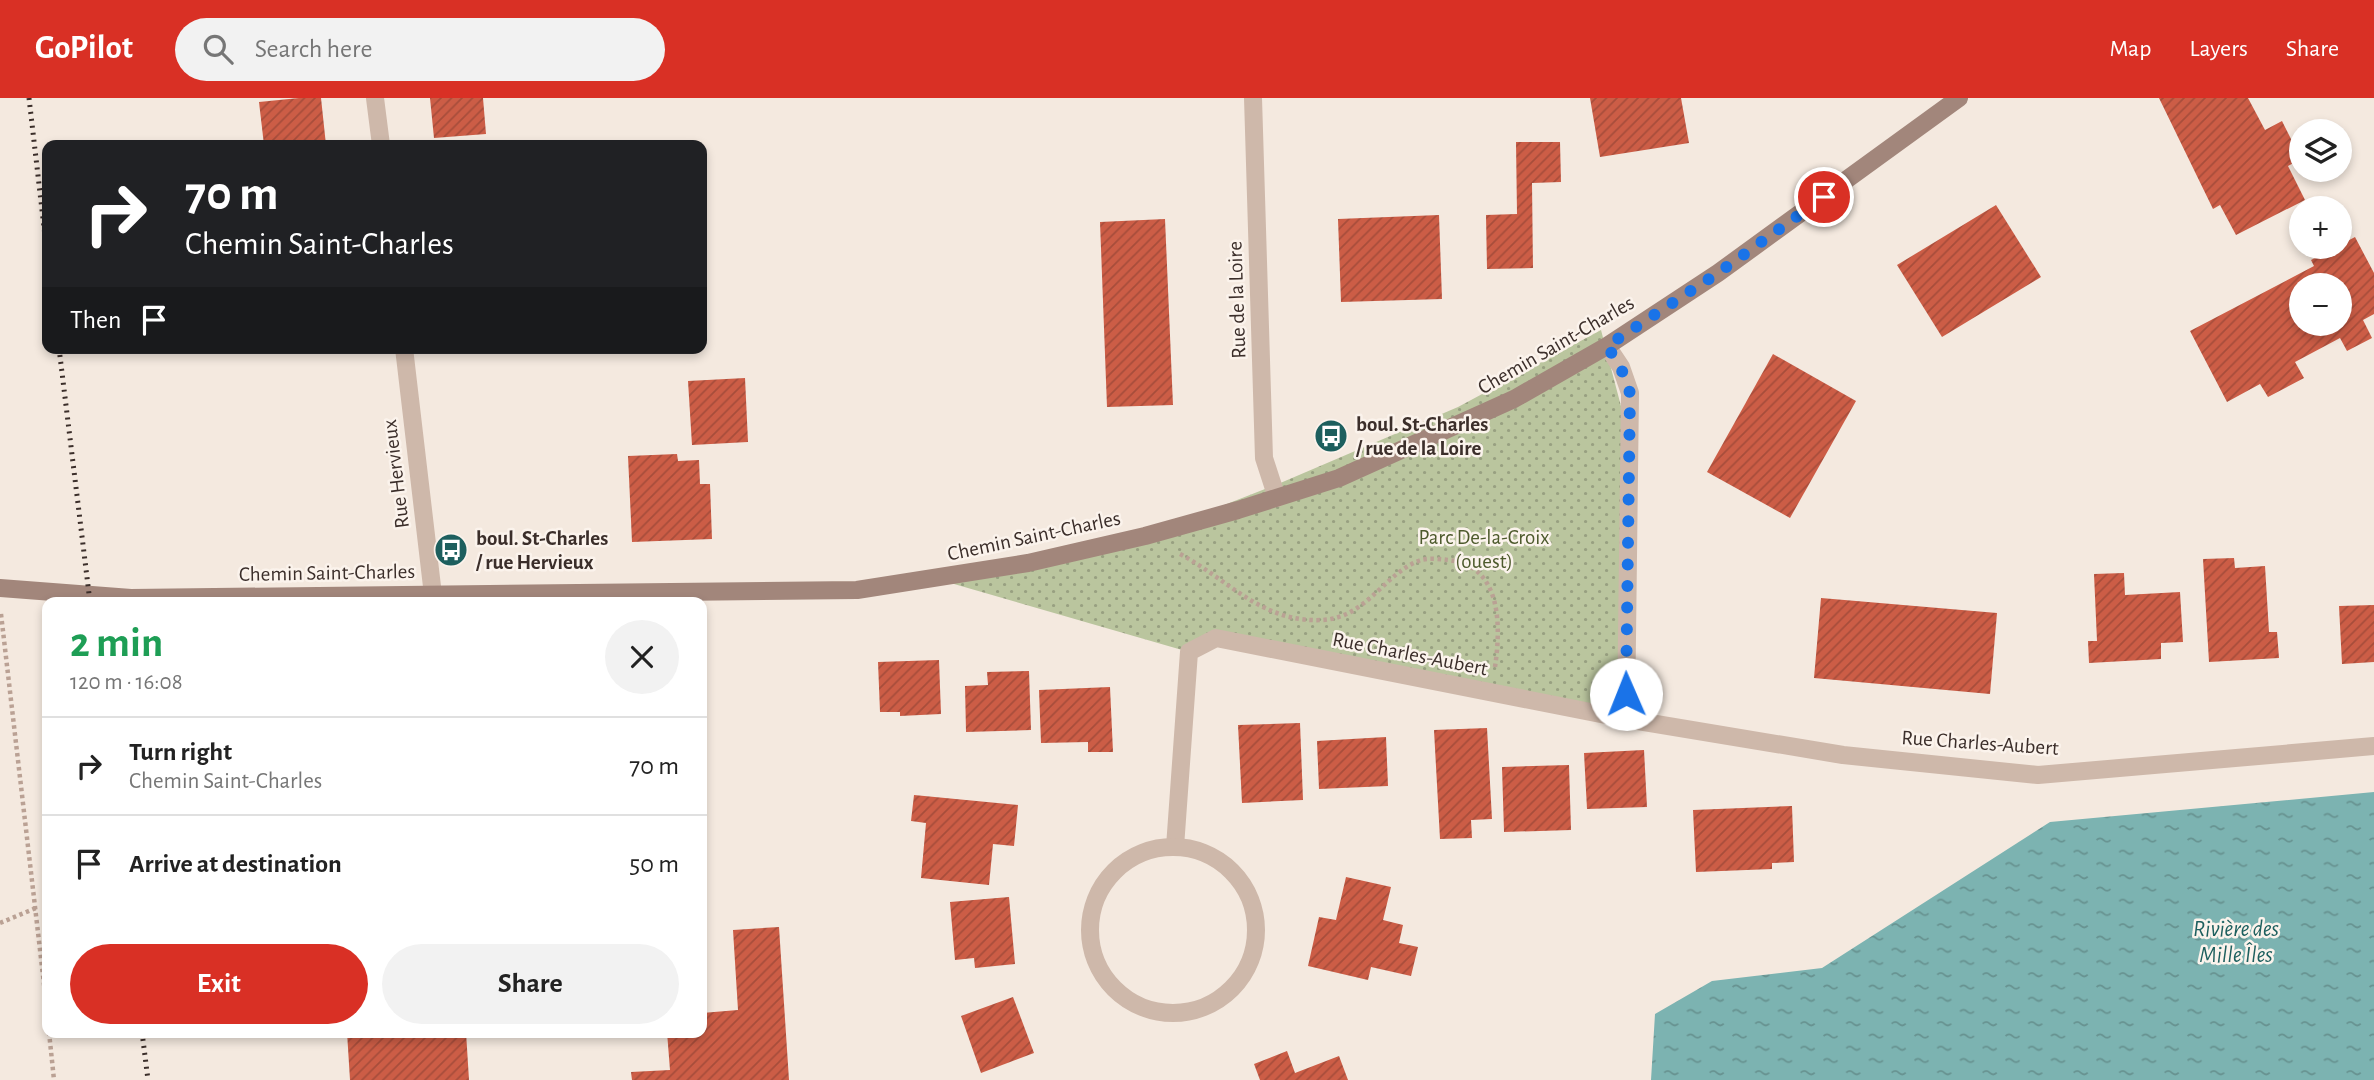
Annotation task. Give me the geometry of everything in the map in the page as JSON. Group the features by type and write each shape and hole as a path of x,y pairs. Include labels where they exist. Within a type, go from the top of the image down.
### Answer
{"main road":[{"name":"Chemin Saint-Charles","path":"232,597 857,590 1028,563 1145,536 1277,498 1339,478 1441,434 1514,399 1607,346 1718,273 1959,98"},
{"name":"Chemin Saint-Charles","path":"0,588 118,597"}],"street":[{"path":"375,98 380,140"},
{"name":"Rue de la Loire","path":"1254,98 1264,458 1277,498"},
{"path":"1607,346 1621,368 1630,393 1626,719"},
{"name":"Rue Hervieux","path":"405,354 433,595"},
{"name":"Rue Charles-Aubert","path":"1175,847 1189,652 1216,638 1626,719 1843,755 2038,775 2374,746"},
{"path":"1175,847 1201,852 1224,864 1242,883 1254,907 1257,933 1252,958 1240,981 1221,999 1197,1010 1168,1014 1141,1007 1117,992 1099,969 1091,932 1091,913 1102,886 1121,865 1147,852 1175,847"}],"path":[{"path":"1145,536 1200,565 1274,614 1324,620 1358,609 1422,559 1456,561 1473,567 1488,584 1497,606 1500,634 1491,693"},
{"path":"0,603 42,964"},
{"path":"0,923 36,908"},
{"path":"50,1038 54,1080"}],"green space":[{"name":"Parc De-la-Croix (ouest)","path":"1601,330 1622,410 1626,719 1216,638 1189,652 916,573 1145,536 1278,484 1458,407"}],"water":[{"name":"Rivière des Mille Îles","path":"2374,792 2374,1080 1651,1080 1655,1014 1712,981 1822,968 2050,822"}],"building":[{"path":"321,98 325,140 263,140 259,102"},
{"path":"430,98 483,98 486,134 434,138"},
{"path":"1590,98 1681,98 1689,143 1600,157"},
{"path":"2159,98 2248,98 2265,130 2282,121 2289,135 2289,182 2296,182 2303,196 2289,196 2289,208 2236,235 2220,205 2213,209"},
{"path":"1516,142 1560,142 1561,182 1532,183 1533,268 1487,269 1486,215 1517,214"},
{"path":"1996,205 2041,277 1942,337 1897,265"},
{"path":"1439,215 1442,299 1341,302 1338,219"},
{"path":"1165,219 1173,405 1107,407 1100,222"},
{"path":"2355,237 2374,273 2374,314 2363,320 2372,338 2347,351 2340,338 2295,362 2304,378 2268,397 2260,384 2227,402 2190,331 2289,279 2289,336 2352,336 2352,273 2301,273 2314,266 2313,259 2352,259 2352,239"},
{"path":"1773,354 1856,401 1790,518 1707,472"},
{"path":"745,378 748,442 692,445 688,381"},
{"path":"677,454 678,461 699,460 700,484 710,484 712,539 632,542 628,456"},
{"path":"2234,558 2235,568 2265,566 2269,632 2277,632 2279,658 2209,662 2203,559"},
{"path":"2124,573 2125,595 2180,592 2183,642 2161,643 2161,659 2089,663 2088,641 2097,641 2094,574"},
{"path":"1821,598 1997,613 1990,694 1814,678"},
{"path":"2374,605 2374,662 2342,664 2339,606"},
{"path":"939,660 941,714 900,716 900,712 880,712 878,662"},
{"path":"1029,671 1031,730 966,732 965,686 988,685 987,672"},
{"path":"1110,687 1113,752 1088,752 1088,742 1041,743 1039,690"},
{"path":"1300,723 1303,800 1242,803 1238,725"},
{"path":"1487,728 1492,819 1471,820 1472,838 1440,839 1434,730"},
{"path":"1386,737 1388,786 1319,789 1317,741"},
{"path":"1644,750 1647,807 1587,809 1584,753"},
{"path":"1569,765 1571,830 1504,832 1502,767"},
{"path":"914,795 1018,805 1014,846 993,844 989,885 921,878 926,823 911,821"},
{"path":"1792,806 1794,862 1772,863 1772,869 1696,872 1693,810"},
{"path":"1346,877 1391,887 1383,920 1403,925 1399,943 1418,947 1411,976 1371,967 1368,980 1308,966 1319,917 1336,920"},
{"path":"1009,897 1015,964 975,968 974,958 955,960 950,902"},
{"path":"779,927 789,1080 632,1080 631,1072 670,1070 667,1038 707,1038 707,1013 738,1010 733,930"},
{"path":"1013,997 1034,1053 981,1073 961,1016"},
{"path":"347,1038 466,1038 469,1080 350,1080"},
{"path":"1287,1051 1295,1073 1339,1056 1348,1080 1260,1080 1254,1064"}],"railway":[{"path":"29,98 42,210"},
{"path":"60,354 89,597"},
{"path":"143,1038 148,1080"}],"place":[{"name":"boul. St-Charles / rue de la Loire","path":"1331,436"},
{"name":"boul. St-Charles / rue Hervieux","path":"451,550"}],"route":[{"path":"1626,694 1630,393 1621,368 1607,346 1718,273 1824,197"}]}
